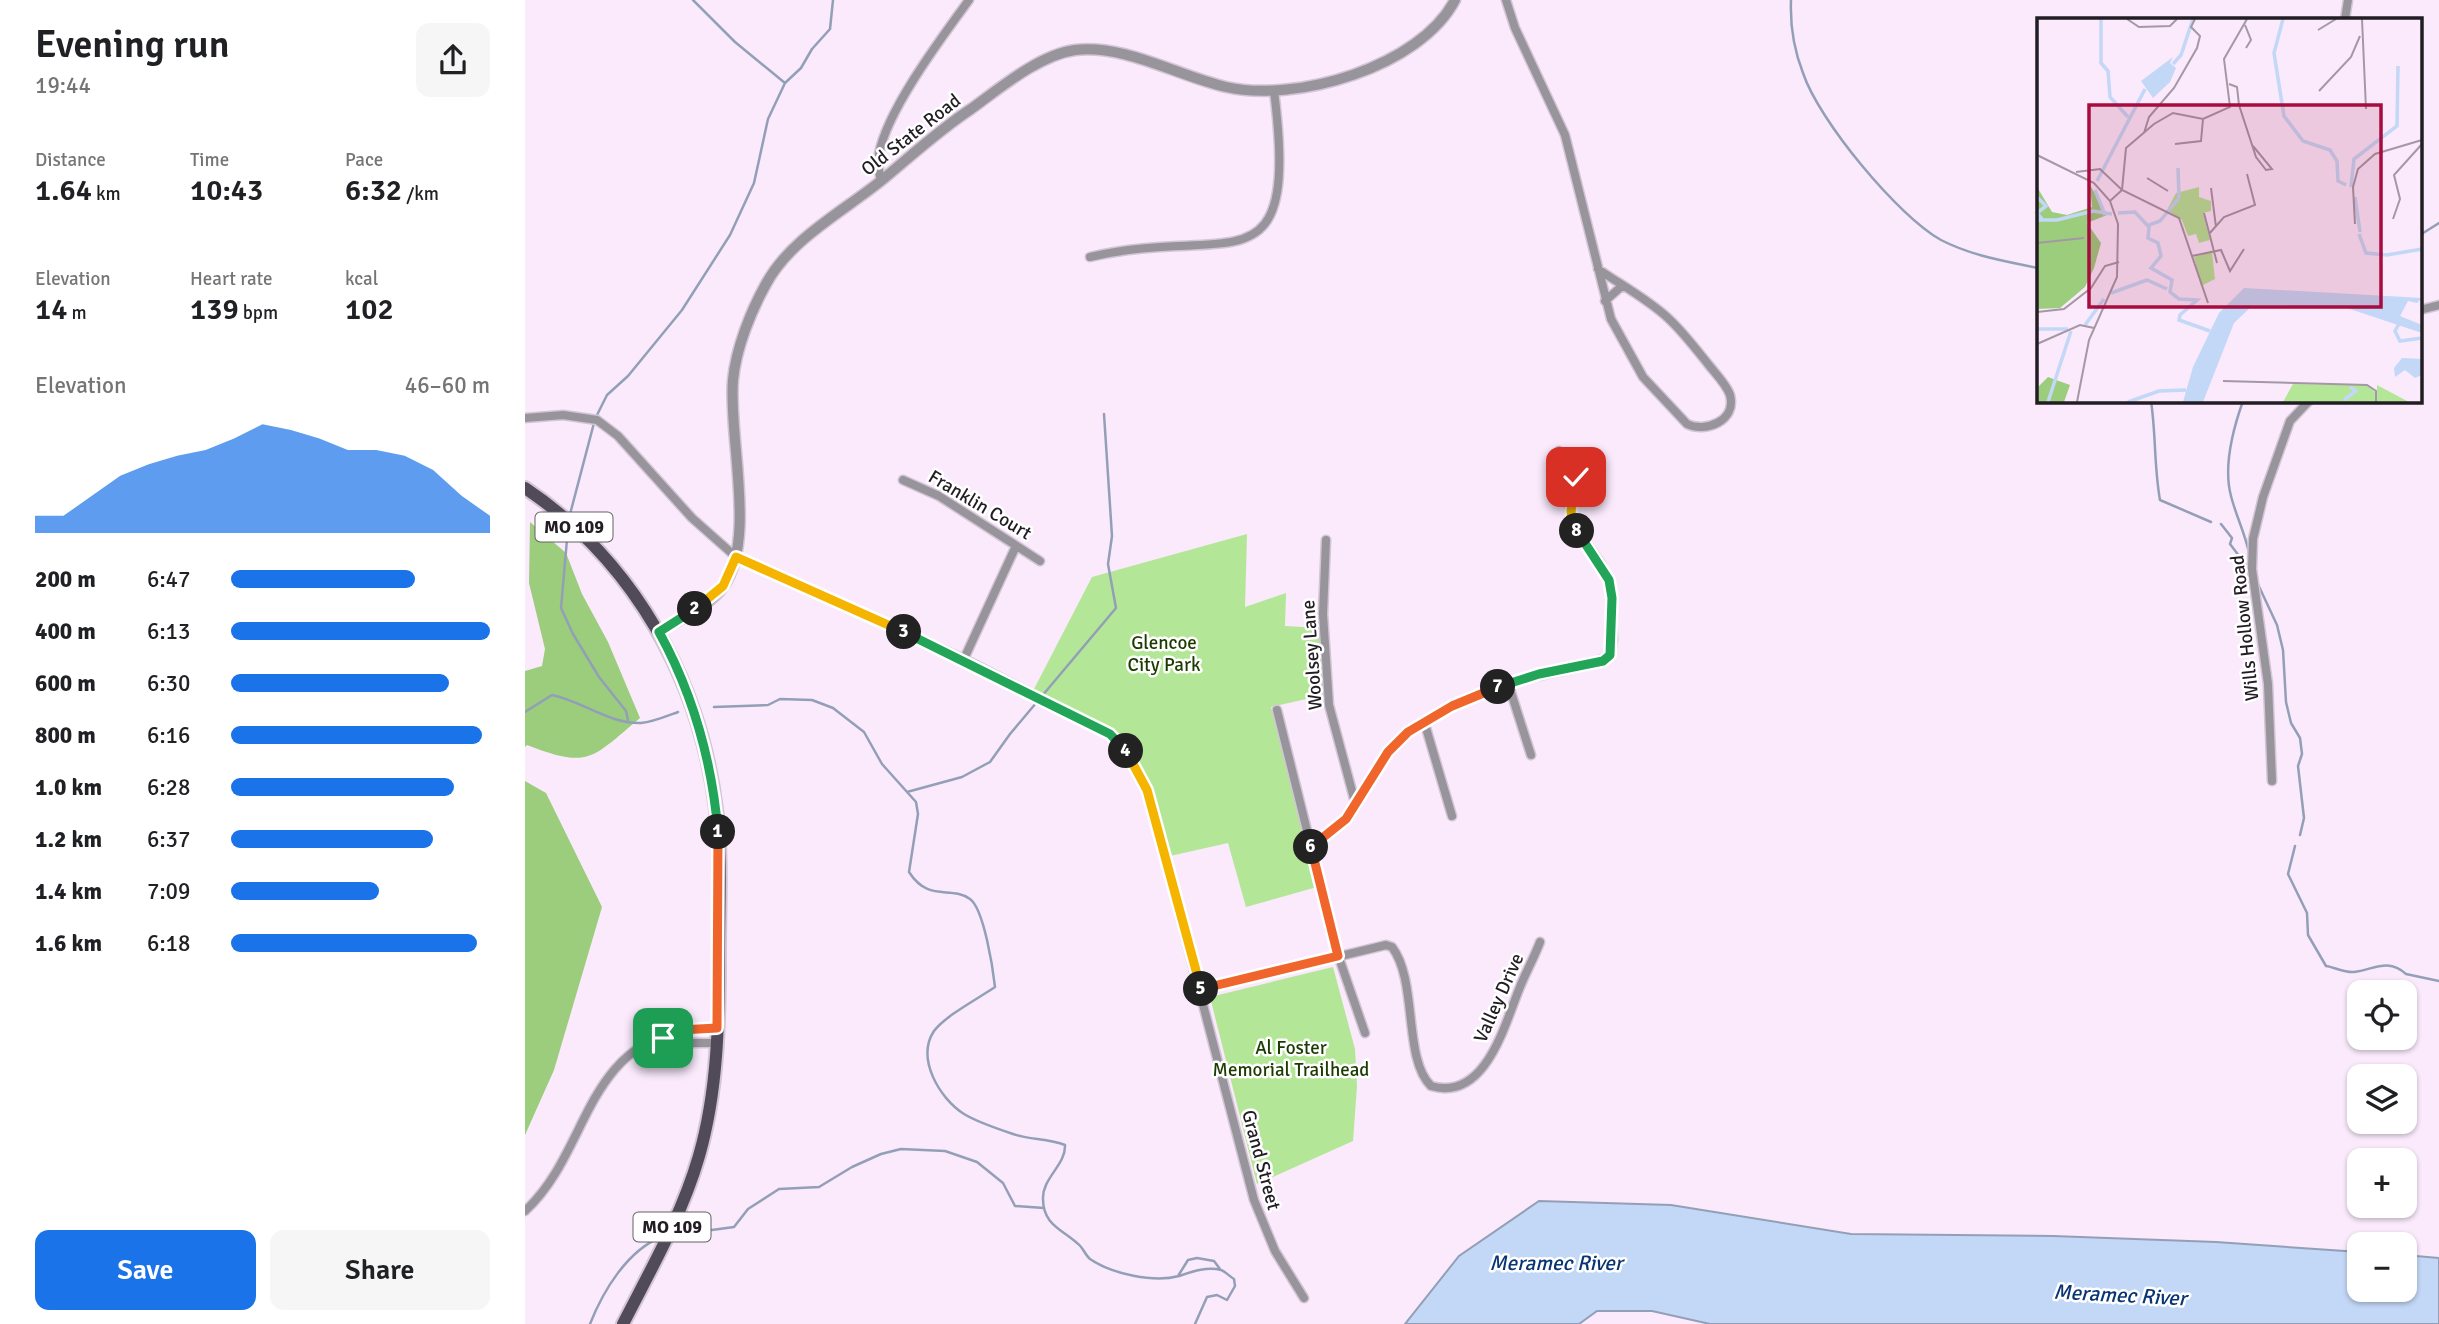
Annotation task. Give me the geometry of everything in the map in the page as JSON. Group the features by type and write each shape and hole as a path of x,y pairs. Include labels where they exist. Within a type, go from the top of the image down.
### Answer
{"main road":[{"name":"MO 109","path":"525,488 554,509 609,562 659,632 694,709 714,797 719,869 717,1043 707,1124 691,1181 623,1324"}],"street":[{"path":"881,181 879,151 896,114 969,0"},
{"name":"Old State Road","path":"659,632 717,593 730,574 736,557 738,480 733,380 747,329 766,283 789,254 970,109 1036,66 1072,51 1107,52 1224,86 1274,91 1331,80 1407,50 1431,32 1455,0"},
{"path":"1506,0 1515,28 1565,135 1605,301 1621,340 1643,377 1687,424 1695,428 1710,428 1725,417 1730,405 1730,394 1717,375 1668,318 1598,269"},
{"path":"2345,18 2348,0"},
{"path":"1090,257 1118,250 1237,243 1259,232 1272,213 1279,188 1279,132 1274,91"},
{"path":"1605,301 1622,286"},
{"path":"2421,310 2439,305"},
{"name":"Wills Hollow Road","path":"2272,781 2268,684 2252,569 2253,540 2263,496 2290,421 2308,402"},
{"path":"525,418 581,416 607,426 692,518 736,557 964,659 1016,545"},
{"path":"1311,847 1346,819 1388,752 1408,732 1508,683 1603,661 1612,650 1612,598 1609,580 1572,522 1569,506 1576,480 1559,451"},
{"name":"Franklin Court","path":"903,480 939,496 1040,561"},
{"name":"Woolsey Lane","path":"1326,540 1323,614 1329,705 1356,806"},
{"name":"Grand Street","path":"964,659 1110,734 1120,743 1147,790 1262,1224 1304,1298"},
{"path":"1508,683 1531,755"},
{"path":"1277,710 1338,956 1364,1033"},
{"path":"1424,722 1452,816"},
{"name":"Valley Drive","path":"1338,956 1386,945 1392,947 1404,978 1419,1070 1431,1086 1450,1089 1470,1078 1496,1048 1540,942"},
{"path":"1200,990 1338,956"},
{"path":"525,1211 553,1181 607,1076 625,1057 680,1030 717,1028"},
{"path":"663,1038 679,1043 717,1043"}],"green space":[{"path":"530,522 566,553 582,594 608,642 640,718 610,743 588,756 564,757 527,745 525,747 525,671 542,666 545,649 529,583"},
{"name":"Glencoe City Park","path":"1247,534 1245,607 1286,593 1285,626 1321,628 1324,695 1271,707 1317,887 1246,907 1228,843 1170,856 1152,790 1137,758 1127,744 1096,721 1034,689 1092,577"},
{"path":"525,781 546,793 602,907 554,1070 525,1135"},
{"name":"Al Foster Memorial Trailhead","path":"1333,967 1355,1049 1357,1086 1353,1141 1257,1184 1210,997"}],"water":[{"name":"Meramec River","path":"1539,1201 1671,1205 1851,1234 2053,1236 2216,1242 2347,1251 2347,1302 2417,1302 2417,1256 2439,1258 2439,1324 1710,1324 1652,1311 1597,1311 1579,1324 1405,1324 1459,1256"}],"waterway":[{"path":"693,0 735,42 785,83"},
{"path":"596,417 607,395 628,376 682,310 730,235 754,183 768,119 785,83 801,68 812,49 830,29 833,0"},
{"path":"1791,0 1795,46 1812,93 1842,141 1883,189 1923,228 1941,240 1977,254 2037,268"},
{"path":"2421,234 2439,223"},
{"path":"2151,402 2160,500 2211,522"},
{"path":"2243,402 2233,435 2228,472 2231,496 2249,553"},
{"path":"907,792 962,777 990,762 1010,734 1116,608 1108,564 1112,536 1104,414"},
{"path":"569,518 594,423"},
{"path":"2221,524 2232,538 2230,544 2249,569"},
{"path":"568,528 561,608 573,634 599,677 626,711 628,720"},
{"path":"2256,580 2277,625 2283,650 2286,702 2291,723 2300,738 2302,754 2298,766 2304,818 2300,835"},
{"path":"525,712 552,695 629,722 641,723 678,712"},
{"path":"714,707 768,705 780,699 812,700 833,708 864,732 882,764 916,802 918,814 909,872 924,887 970,899 980,914 987,940 995,987 946,1019 934,1031 929,1042 929,1065 939,1088 955,1107 975,1120 1019,1136 1065,1145 1062,1159 1046,1185 1044,1207 1050,1220 1079,1245 1090,1259 1110,1269 1146,1278 1169,1278 1199,1270 1216,1269 1234,1279 1235,1286 1227,1300 1217,1295 1207,1297 1195,1324"},
{"path":"2295,846 2288,874 2307,913 2308,935 2326,966 2351,972 2387,966 2406,974 2439,981"},
{"path":"675,1235 734,1227 748,1209 779,1189 819,1187 852,1167 881,1154 901,1149 945,1151 977,1162 1003,1183 1015,1206 1044,1208"},
{"path":"590,1324 618,1273 637,1252 661,1237"},
{"path":"1178,1276 1188,1260 1197,1258 1214,1261 1220,1269"}],"route":[{"path":"663,1038 680,1030 717,1028 719,838 712,783 701,731 677,668 659,632 717,593 730,574 736,557 964,659 1115,738 1128,753 1147,790 1200,990 1338,956 1311,847 1346,819 1388,752 1408,732 1452,706 1508,683 1603,661 1610,655 1613,640 1611,588 1606,572 1572,522 1569,506 1577,483 1576,477"}]}
